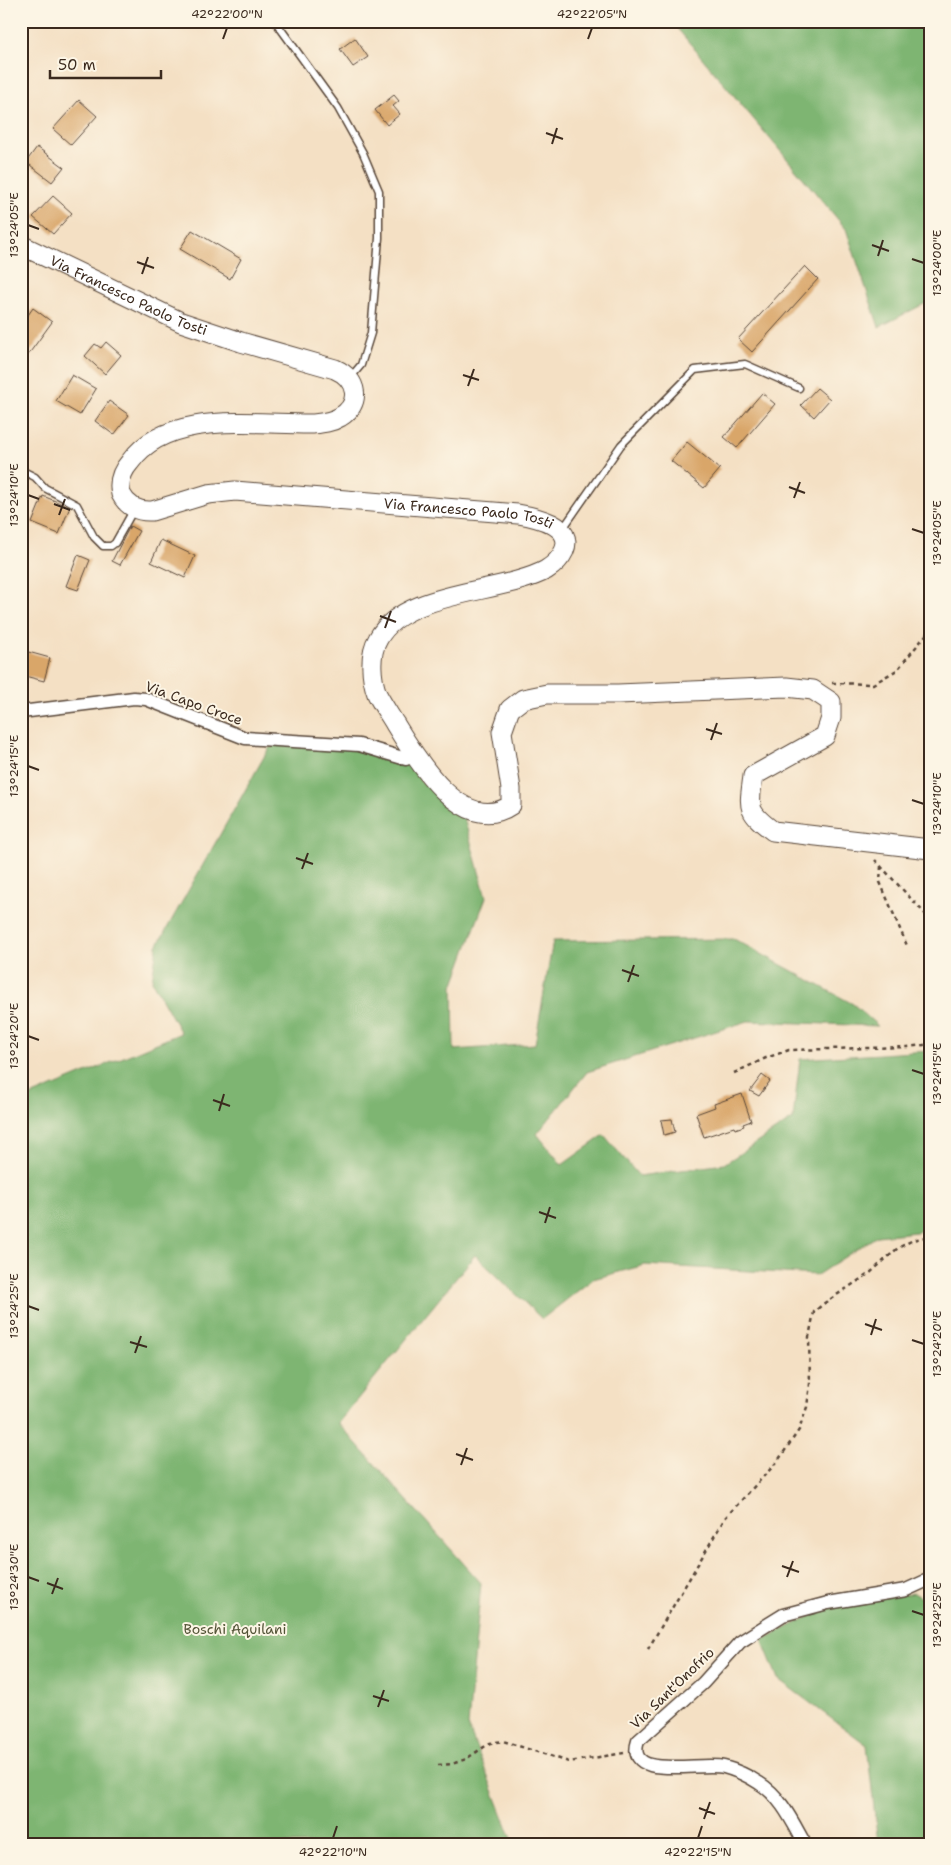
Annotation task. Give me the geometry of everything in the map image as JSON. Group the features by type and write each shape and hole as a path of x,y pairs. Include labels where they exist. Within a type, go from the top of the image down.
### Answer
{"main road":[{"name":"Via Francesco Paolo Tosti","path":"21,245 181,322 241,342 326,366 350,378"},
{"path":"135,508 125,501 121,494 121,476 135,454 156,439 177,431 206,424 313,424 334,420 346,412 353,400 354,387 350,378"},
{"name":"Via Francesco Paolo Tosti","path":"135,508 152,511 208,494 244,491 518,514 546,521 561,531 566,540 564,551 556,563 546,570 530,577 468,592 414,609 396,617 386,626 377,640 372,656 377,694 413,754 448,795 462,806 478,812 500,813 511,805 512,789 502,732 510,709 523,699 547,694 636,693 786,687 813,690 820,695"},
{"path":"820,695 831,702 831,718 825,736 753,776 749,806 756,819 773,831 930,849"}],"street":[{"name":"Via Capo Croce","path":"21,712 134,698 146,699 246,738 358,745 406,759 413,754"},
{"name":"Via Sant'Onofrio","path":"805,1844 783,1806 760,1783 724,1766 658,1767 644,1764 638,1759 635,1749 638,1741 648,1730 703,1683 740,1642 782,1616 828,1602 906,1590 930,1579"}],"lane":[{"path":"275,21 338,108 363,153 378,187 378,238 370,333 365,355 359,369 350,378"},
{"path":"561,531 621,445 695,370 745,364 799,388"},
{"path":"21,470 35,477 45,488 77,505 94,537 103,546 111,546 115,543 135,508"}],"path":[{"path":"820,695 830,683 873,684 897,670 930,630"},
{"path":"857,841 930,919"},
{"path":"881,866 880,882 908,948"},
{"path":"734,1073 789,1050 908,1047 924,1045 930,1041"},
{"path":"648,1649 725,1518 777,1462 800,1430 809,1392 809,1337 814,1312 870,1273 898,1248 913,1240 930,1236"},
{"path":"438,1765 452,1764 466,1759 490,1744 503,1741 569,1762 615,1756 635,1749"}],"green space":[{"path":"671,21 930,21 930,301 879,327 846,229"},
{"name":"Boschi Aquilani","path":"285,740 344,745 406,759 420,780 464,818 486,897 453,986 454,1050 535,1044 553,941 734,939 853,1004 878,1026 748,1021 587,1072 537,1134 562,1165 604,1135 639,1176 724,1164 793,1119 800,1059 930,1051 930,1228 916,1232 877,1236 817,1275 645,1265 593,1279 542,1319 475,1255 338,1423 481,1583 468,1726 514,1844 21,1844 21,1100 181,1033 152,981 157,946 269,748"},
{"path":"914,1593 930,1603 930,1844 878,1844 867,1745 778,1679 762,1640 829,1607"}],"building":[{"path":"355,38 368,57 353,67 340,49"},
{"path":"394,95 399,101 393,106 400,114 387,125 375,110"},
{"path":"79,100 97,116 71,145 53,129"},
{"path":"37,147 64,167 52,182 26,162"},
{"path":"53,196 72,213 53,234 33,217"},
{"path":"192,230 241,259 230,279 180,249"},
{"path":"805,266 818,279 752,352 738,339"},
{"path":"33,308 52,322 28,355 21,349 21,325"},
{"path":"106,342 121,355 105,374 85,356 95,344 101,348"},
{"path":"72,375 96,389 80,415 56,401"},
{"path":"817,388 830,399 814,417 801,405"},
{"path":"762,393 775,404 737,448 724,437"},
{"path":"109,401 129,415 114,435 95,421"},
{"path":"687,442 720,469 704,488 671,461"},
{"path":"43,496 70,507 59,534 32,523"},
{"path":"130,526 139,531 120,565 112,561"},
{"path":"161,540 195,556 185,578 151,562"},
{"path":"78,555 90,560 78,590 66,586"},
{"path":"21,650 50,658 44,681 21,675"},
{"path":"762,1075 770,1081 759,1096 750,1091"},
{"path":"742,1094 751,1121 743,1124 744,1126 735,1129 734,1127 704,1137 696,1114 715,1107 714,1104"},
{"path":"672,1119 675,1132 664,1135 661,1120"}]}
